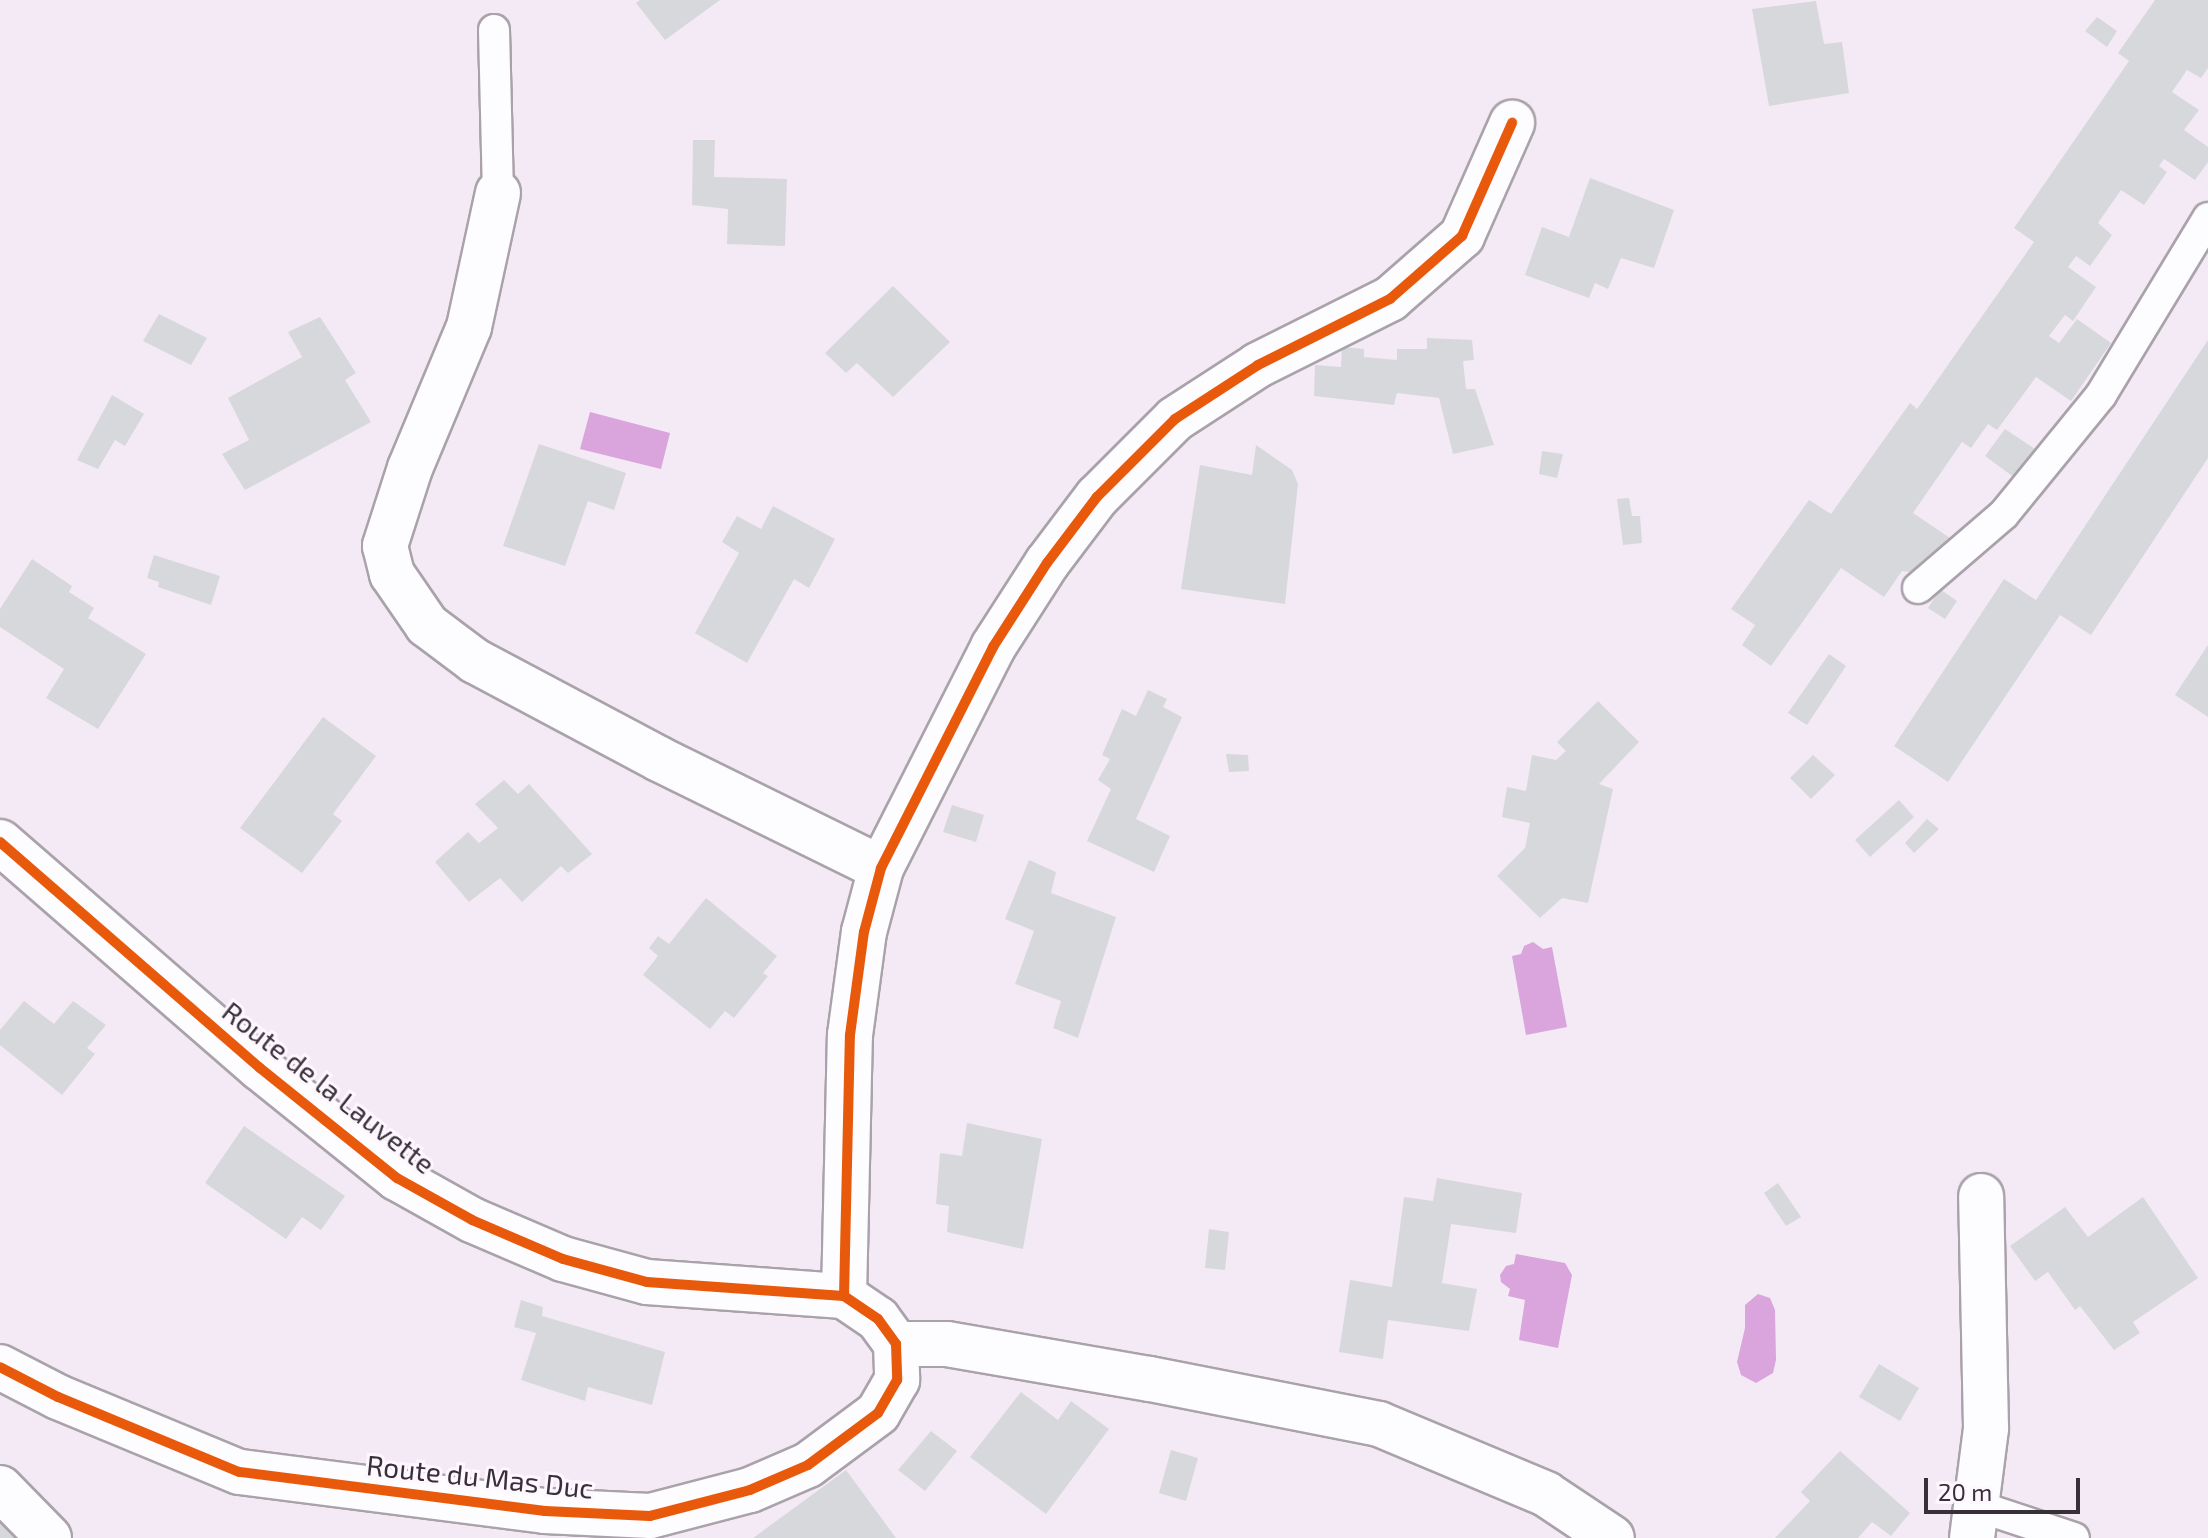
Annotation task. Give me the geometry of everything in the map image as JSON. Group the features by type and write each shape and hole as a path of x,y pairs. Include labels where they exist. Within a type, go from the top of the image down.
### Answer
{"street":[{"path":"1512,123 1462,236 1390,299 1258,365 1175,419 1097,497 1047,563 993,647 881,868 864,932 850,1035 844,1296 878,1319 896,1344 947,1344 1150,1379 1379,1424 1546,1494 1612,1538"},
{"path":"498,193 469,327 410,468 385,546 392,574 427,625 475,661 659,759 881,868"},
{"name":"Route de la Lauvette","path":"0,842 260,1068 397,1178 472,1220 563,1259 647,1282 844,1296"},
{"path":"1975,1522 1986,1428 1981,1196"},
{"name":"Route du Mas Duc","path":"0,1367 58,1397 239,1472 545,1511 650,1516 750,1490 808,1465 878,1413 897,1380 896,1344"},
{"path":"0,1488 49,1538"}],"lane":[{"path":"494,30 498,193"},
{"path":"1918,588 2004,514 2101,395 2208,218"},
{"path":"1975,1522 2074,1538"}],"shaded area":[{"path":"590,412 670,433 661,469 580,449"},
{"path":"1533,942 1543,949 1552,947 1567,1027 1526,1035 1512,956 1521,954 1524,946"},
{"path":"1516,1254 1565,1263 1572,1275 1558,1348 1519,1340 1525,1300 1508,1296 1510,1289 1501,1282 1500,1275 1506,1266 1514,1264"},
{"path":"1758,1294 1770,1298 1775,1310 1776,1360 1773,1373 1756,1383 1741,1375 1737,1362 1745,1328 1745,1305"}],"building":[{"path":"640,0 720,0 665,40 636,3"},
{"path":"2155,0 2208,0 2208,68 2201,78 2187,70 2172,92 2199,110 2184,130 2208,147 2208,162 2195,180 2164,159 2159,166 2167,172 2144,205 2121,190 2098,223 2112,235 2090,266 2076,256 2068,267 2096,287 2073,321 2065,315 2049,336 2059,343 2077,319 2111,343 2071,401 2036,377 1997,430 1988,424 1971,448 1962,442 1913,513 1950,538 1911,572 1902,571 1884,597 1841,568 1771,666 1742,645 1755,625 1731,609 1809,500 1831,514 1910,403 1917,409 2034,242 2014,228 2129,61 2118,53"},
{"path":"1816,1 1824,44 1842,42 1849,93 1769,106 1752,9"},
{"path":"2097,17 2117,31 2107,47 2085,31"},
{"path":"693,140 715,140 714,177 787,179 785,246 727,244 728,209 692,205"},
{"path":"1590,178 1674,210 1654,268 1621,258 1608,289 1595,283 1589,298 1525,275 1542,227 1569,237"},
{"path":"893,286 950,342 893,397 857,363 846,373 825,353"},
{"path":"159,314 207,338 191,365 143,341"},
{"path":"320,317 356,373 345,380 371,422 245,490 222,454 249,440 228,398 302,357 288,332"},
{"path":"1427,338 1472,340 1474,360 1463,361 1466,389 1475,389 1494,445 1453,454 1439,398 1397,393 1394,405 1314,396 1315,365 1341,367 1342,347 1364,349 1364,357 1397,360 1397,349 1427,349"},
{"path":"2208,340 2208,458 2091,635 2060,615 1948,782 1894,746 2004,579 2036,600"},
{"path":"112,395 144,414 125,446 115,440 98,469 77,460"},
{"path":"2005,429 2038,451 2015,478 1985,456"},
{"path":"539,444 626,473 614,510 588,501 565,566 503,546"},
{"path":"1256,445 1292,470 1298,484 1285,604 1181,589 1200,465 1252,475"},
{"path":"1542,451 1563,454 1557,478 1539,474"},
{"path":"1629,498 1632,516 1640,516 1642,543 1623,545 1617,499"},
{"path":"773,506 835,539 809,588 794,579 747,663 695,633 739,553 722,542 737,516 761,529"},
{"path":"154,555 220,576 211,605 158,587 159,582 147,578"},
{"path":"32,559 72,586 69,592 94,608 88,618 146,654 98,729 46,698 64,669 0,627 0,609"},
{"path":"1940,589 1957,601 1945,619 1928,608"},
{"path":"2208,645 2208,717 2175,695"},
{"path":"1829,654 1846,666 1807,725 1788,713"},
{"path":"1148,690 1167,699 1163,707 1182,717 1136,819 1170,836 1154,872 1087,841 1111,789 1098,780 1110,759 1102,755 1122,709 1136,716"},
{"path":"1598,701 1639,742 1599,784 1613,789 1588,903 1562,898 1540,918 1497,876 1525,848 1530,823 1502,817 1507,787 1526,791 1532,755 1556,760 1566,751 1557,742"},
{"path":"323,717 376,756 333,814 342,821 302,873 240,828"},
{"path":"1226,754 1248,755 1249,771 1229,772"},
{"path":"1813,755 1835,775 1811,799 1790,778"},
{"path":"504,780 518,794 529,784 592,854 568,873 561,866 522,902 500,878 469,902 435,862 468,832 479,843 498,828 475,804"},
{"path":"1899,800 1914,817 1870,857 1855,840"},
{"path":"952,805 984,815 976,842 943,832"},
{"path":"1927,819 1939,829 1914,853 1905,843"},
{"path":"1029,860 1056,872 1051,893 1116,917 1078,1038 1053,1028 1061,1001 1015,984 1034,931 1005,919"},
{"path":"706,898 777,956 763,973 768,976 734,1018 725,1011 710,1029 643,975 658,956 649,948 658,936 669,944"},
{"path":"24,1001 54,1024 73,1001 106,1025 87,1048 95,1054 62,1095 0,1045 0,1030"},
{"path":"967,1123 1042,1139 1023,1249 947,1232 949,1206 936,1204 940,1153 962,1156"},
{"path":"244,1126 345,1196 321,1230 302,1217 286,1239 205,1183"},
{"path":"1437,1178 1522,1193 1516,1233 1451,1224 1442,1283 1477,1289 1469,1331 1388,1320 1383,1359 1339,1352 1350,1280 1392,1287 1404,1197 1433,1201"},
{"path":"1778,1183 1801,1217 1786,1226 1764,1193"},
{"path":"2143,1197 2198,1278 2133,1322 2140,1333 2114,1350 2080,1306 2075,1310 2048,1272 2035,1281 2010,1246 2065,1207 2088,1237"},
{"path":"1209,1229 1229,1232 1225,1270 1205,1268"},
{"path":"521,1300 543,1307 542,1316 665,1352 652,1405 588,1387 585,1401 521,1380 536,1333 514,1327"},
{"path":"1879,1364 1919,1388 1900,1421 1859,1397"},
{"path":"1021,1392 1058,1420 1071,1401 1109,1429 1046,1514 970,1457"},
{"path":"931,1431 957,1451 925,1491 898,1470"},
{"path":"1171,1450 1198,1458 1186,1501 1159,1493"},
{"path":"1840,1451 1910,1513 1891,1536 1872,1522 1858,1538 1775,1538 1810,1501 1801,1492"},
{"path":"846,1470 896,1538 753,1538"},
{"path":"0,1516 23,1538 0,1538"}],"cycle path":[{"path":"844,1296 850,1035 864,932 881,868 993,647 1047,563 1097,497 1175,419 1258,365 1390,299 1462,236 1512,123"},
{"path":"0,842 260,1068 397,1178 472,1220 563,1259 647,1282 844,1296 878,1319 896,1344 897,1380 878,1413 808,1465 750,1490 650,1516 545,1511 239,1472 58,1397 0,1367"}]}
